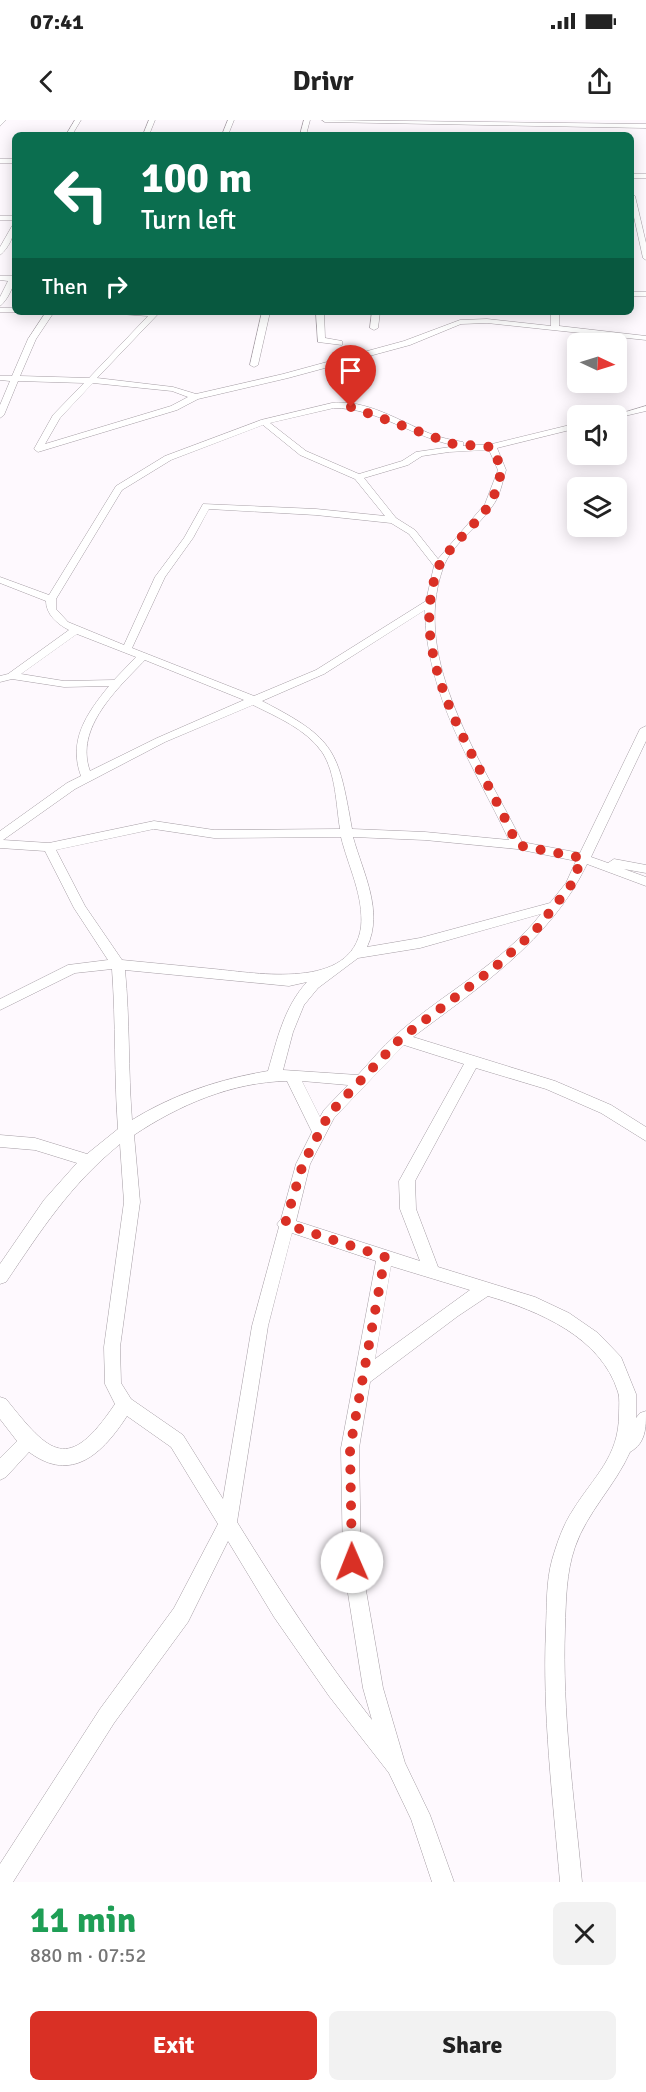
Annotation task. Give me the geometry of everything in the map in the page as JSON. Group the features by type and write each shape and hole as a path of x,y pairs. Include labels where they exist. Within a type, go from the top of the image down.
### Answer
{"street":[{"path":"0,124 3,120"},
{"path":"325,120 380,124 403,121 457,124 514,121 620,123 646,126"},
{"path":"536,123 538,132"},
{"path":"634,206 646,258"},
{"path":"0,253 12,231"},
{"path":"0,304 12,282"},
{"path":"0,416 32,339 48,315"},
{"path":"154,315 56,417 38,449 174,408 195,397 276,379 407,343 460,322 487,321 646,338"},
{"path":"254,365 265,315"},
{"path":"320,315 321,340 339,343"},
{"path":"374,328 376,315"},
{"path":"460,322 461,315"},
{"path":"555,315 555,328"},
{"path":"0,378 114,381 154,385 195,397"},
{"path":"356,954 365,938 367,919 337,780 327,751 312,735 257,701 126,651 64,624 51,609 51,599 119,488 168,458 264,422 292,413 317,410 335,404 375,414 453,444 492,447"},
{"path":"627,413 646,408"},
{"path":"264,422 303,453 358,477 393,520 412,532 439,566"},
{"path":"358,477 405,463 419,454 449,449 492,447 567,428"},
{"path":"492,447 502,470 489,506 439,566 429,603 430,631 450,710 498,802 517,845"},
{"path":"126,651 160,577 188,538 206,506 316,512 393,520"},
{"path":"1,582 51,599"},
{"path":"0,837 54,796 87,778 161,740 257,701 320,672 429,603"},
{"path":"0,679 12,676 76,630"},
{"path":"87,778 80,758 84,736 96,713 117,683 142,657"},
{"path":"12,676 64,684 117,683"},
{"path":"1,1882 107,1716 181,1615 228,1522 260,1326 285,1224 303,1164 329,1114 400,1039 494,968 535,931 571,885 646,729"},
{"path":"0,844 49,847 154,825 214,834 347,833 425,836 517,845 646,869"},
{"path":"49,847 80,908 117,964 122,1010 125,1132 132,1202 112,1347 113,1384 125,1405 177,1441 281,1610 336,1689 396,1766"},
{"path":"582,858 646,882"},
{"path":"274,1076 290,1019 306,992 325,974 356,954 420,943 554,906"},
{"path":"0,1005 73,968 117,964 289,981 325,974"},
{"path":"400,1039 473,1060 569,1093 606,1109 646,1135"},
{"path":"432,1272 408,1209 407,1181 473,1060"},
{"path":"0,1277 49,1204 91,1161 125,1132 170,1104 234,1084 274,1076 360,1081"},
{"path":"292,1076 320,1132"},
{"path":"0,1140 35,1144 91,1161"},
{"path":"285,1224 543,1306 577,1323 604,1345 625,1379 630,1409 628,1432 619,1456"},
{"path":"385,1257 350,1448 352,1562 373,1688 396,1766 420,1815 443,1882"},
{"path":"363,1378 452,1311 487,1288"},
{"path":"0,1406 28,1441 46,1455 73,1458 88,1451 106,1433 125,1405"},
{"path":"571,1882 553,1659 559,1570 577,1521 646,1419"},
{"path":"0,1471 28,1441"}],"route":[{"path":"351,407 453,444 492,447 502,470 489,506 439,566 429,603 430,631 437,667 450,710 498,802 517,845 582,858 571,885 535,931 494,968 400,1039 329,1114 303,1164 285,1224 385,1257 350,1448 352,1562"}]}
